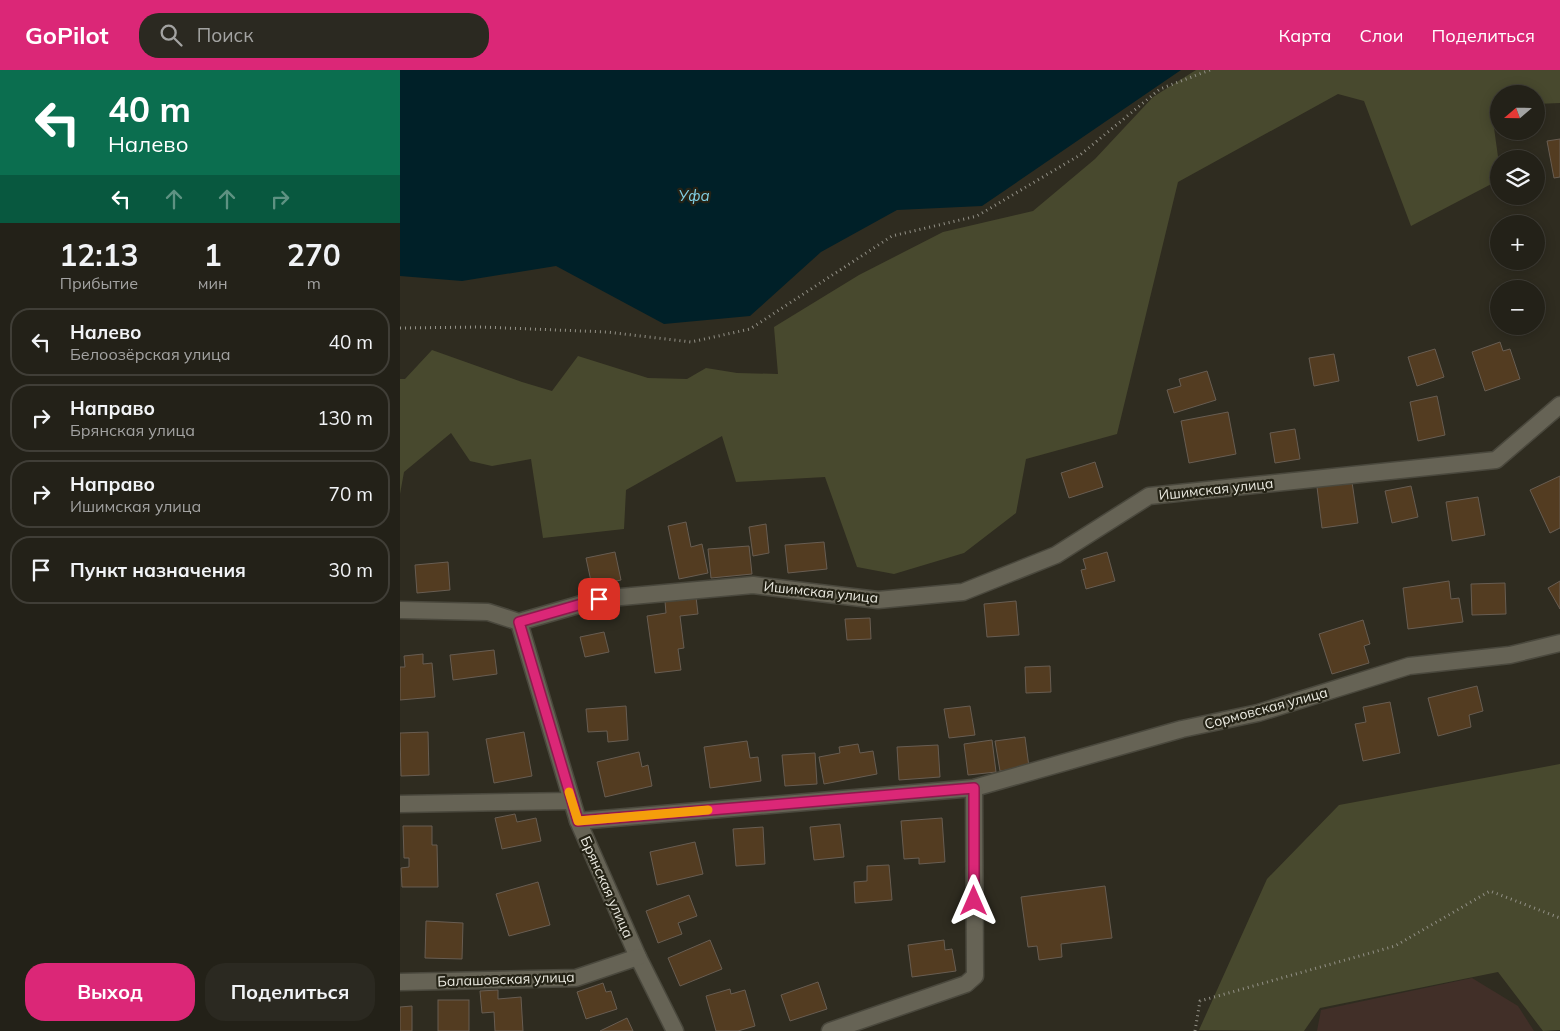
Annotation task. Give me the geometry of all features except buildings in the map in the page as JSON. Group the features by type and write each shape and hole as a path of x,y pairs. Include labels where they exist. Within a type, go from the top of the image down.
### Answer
{"street":[{"name":"Ишимская улица","path":"519,622 599,599 753,585 878,600 963,592 1056,555 1148,496 1496,460 1560,404"},
{"path":"400,610 488,612 519,622"},
{"name":"Брянская улица","path":"519,622 578,821 638,957 675,1031"},
{"name":"Сормовская улица","path":"578,821 974,788 1182,729 1258,713 1409,666 1510,656 1560,643"},
{"path":"830,1031 966,984 975,976 974,788"},
{"path":"400,804 572,801"},
{"name":"Балашовская улица","path":"400,982 576,978 638,957"}],"path":[{"path":"400,328 481,327 598,332 691,342 750,328 892,236 976,216 1080,156 1160,89 1210,70"},
{"path":"1195,1031 1200,1001 1395,946 1490,891 1560,918"}],"shaded area":[{"path":"1472,978 1518,1006 1534,1031 1317,1031 1321,1010"}],"green space":[{"path":"1196,70 1560,70 1560,103 1545,104 1545,85 1490,85 1490,140 1496,140 1497,150 1490,150 1490,185 1411,226 1364,101 1338,94 1178,182 1117,434 1026,459 1016,513 964,553 894,574 857,567 825,477 736,482 722,436 626,490 624,529 543,538 531,459 492,466 470,461 451,433 404,472 400,494 400,379 405,379 432,350 552,391 578,356 648,378 687,379 706,368 737,373 778,374 774,327 859,275 943,232 1033,211 1095,159 1153,97"},
{"path":"1560,764 1560,1030 1543,1031 1498,972 1320,1008 1304,1031 1199,1030 1267,879 1339,805"}],"water":[{"name":"Уфа","path":"400,70 1181,70 982,206 897,210 821,252 750,316 664,324 556,266 462,281 400,276"}],"slow traffic":[{"path":"569,792 578,821 708,810"}],"route":[{"path":"599,599 519,622 578,821 974,788 974,901"}]}
